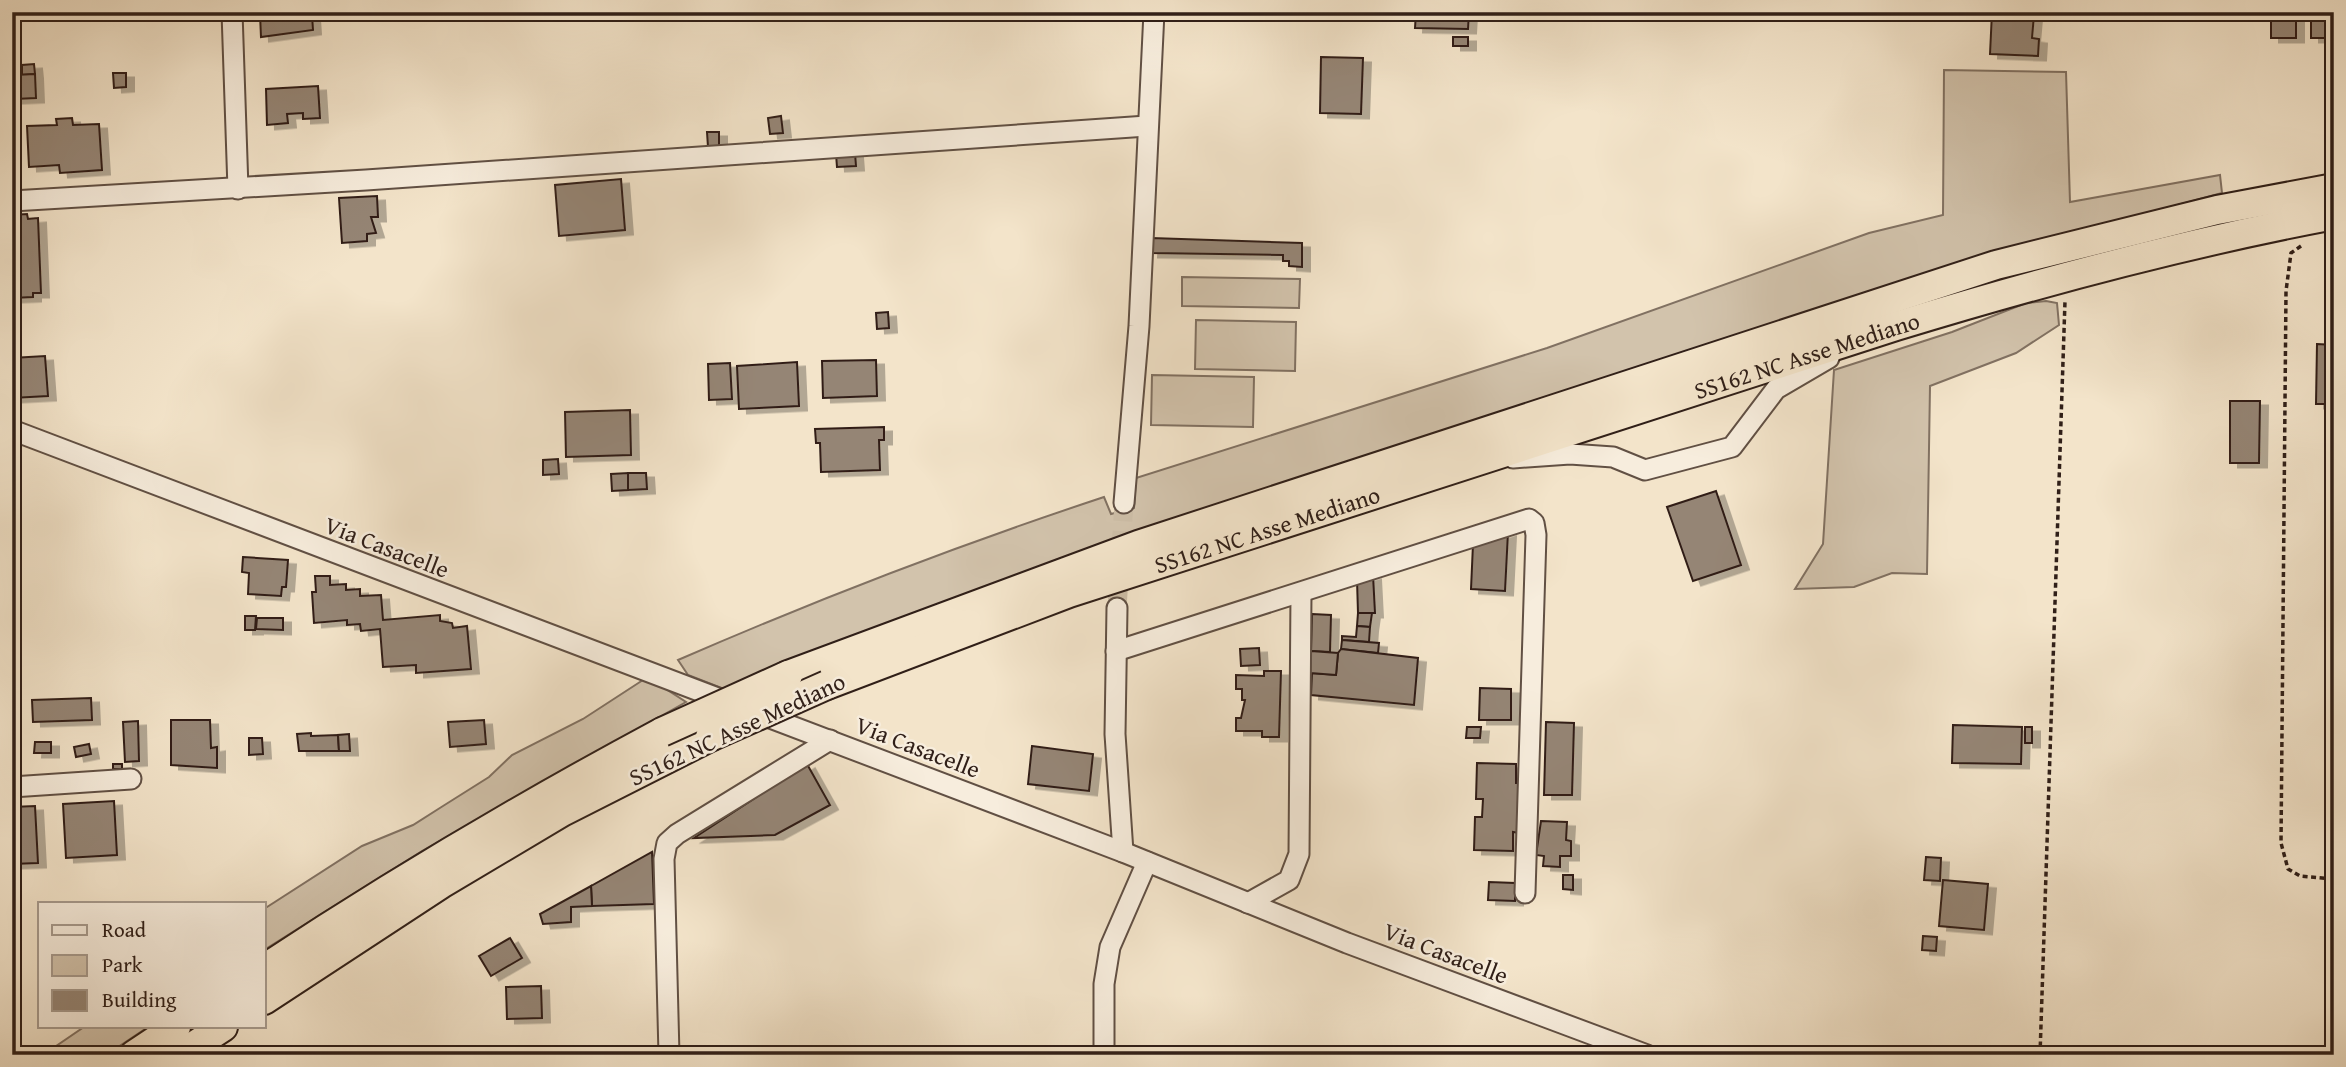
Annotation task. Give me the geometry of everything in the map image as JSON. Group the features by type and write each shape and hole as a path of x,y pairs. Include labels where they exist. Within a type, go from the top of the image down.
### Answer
{"highway":[{"name":"SS162 NC Asse Mediano","path":"266,967 386,888 543,796 662,732 788,675 1138,545 1996,265 2217,210 2334,188"},
{"name":"SS162 NC Asse Mediano","path":"266,999 441,884 551,819 710,737 827,685 1069,593 2000,294 2223,236 2334,215"},
{"path":"134,1055 174,1028"},
{"path":"180,1055 221,1028"}],"street":[{"path":"232,12 238,189"},
{"path":"1124,503 1139,326 1154,12"},
{"path":"12,201 238,189 1147,126"},
{"path":"1484,460 1570,454 1612,457 1645,470 1732,447 1776,389 1813,366 1896,326"},
{"name":"Via Casacelle","path":"12,430 1123,852 1248,903 1647,1055"},
{"path":"1116,651 1301,593 1518,520 1529,519 1534,523 1536,535 1525,893"},
{"path":"1248,903 1289,880 1298,854 1301,593"},
{"path":"1117,608 1115,734 1123,852"},
{"path":"669,1055 664,859 667,844 677,834 830,740"},
{"path":"12,787 131,779"},
{"path":"1104,1055 1104,984 1110,947 1147,862"}],"path":[{"path":"2308,240 2291,253 2286,291 2281,843 2288,869 2300,876 2334,879"},
{"path":"2040,1055 2065,299"}],"green space":[{"path":"1944,70 2066,72 2070,202 2220,175 2222,193 2032,244 1097,546 788,661 724,689 688,675 678,660 889,574 1104,497 1111,514 1134,508 1136,478 1547,348 1869,233 1943,215"},
{"path":"1182,277 1300,279 1299,308 1182,306"},
{"path":"2026,303 2057,303 2059,325 2016,353 1930,386 1927,574 1892,573 1854,587 1795,589 1823,544 1834,370 1952,332"},
{"path":"1196,320 1296,322 1295,371 1195,369"},
{"path":"1152,375 1254,377 1253,427 1151,425"},
{"path":"643,680 658,684 686,702 422,851 266,949 266,908 362,846 413,825 489,777 512,755 583,719"},
{"path":"83,1028 146,1028 106,1055 43,1055"}],"building":[{"path":"316,12 312,15 313,30 261,37 260,14"},
{"path":"1416,12 1469,12 1468,29 1415,28"},
{"path":"1992,12 2034,15 2032,38 2039,39 2038,56 1990,54"},
{"path":"2271,12 2296,12 2296,38 2271,38"},
{"path":"2311,16 2331,16 2331,38 2311,38"},
{"path":"1453,37 1468,37 1468,46 1453,46"},
{"path":"1321,57 1363,58 1361,114 1320,113"},
{"path":"34,64 35,74 22,75 22,65"},
{"path":"113,73 126,73 126,87 114,88"},
{"path":"35,74 36,98 15,99 14,75"},
{"path":"318,86 320,118 303,119 303,113 287,114 288,123 267,125 266,89"},
{"path":"781,116 783,133 770,134 768,118"},
{"path":"72,118 73,125 99,124 102,170 60,173 59,165 29,167 27,126 57,125 56,119"},
{"path":"707,132 719,132 719,147 708,147"},
{"path":"855,153 856,166 837,167 836,154"},
{"path":"621,179 625,230 559,236 555,185"},
{"path":"377,196 378,217 371,217 376,233 367,234 367,241 342,243 339,198"},
{"path":"27,214 28,219 38,218 41,293 33,293 33,297 12,298 12,215"},
{"path":"1151,238 1302,243 1302,267 1289,266 1289,261 1283,261 1283,255 1150,253"},
{"path":"888,312 889,328 877,329 876,313"},
{"path":"2317,344 2334,345 2334,404 2316,404"},
{"path":"45,356 48,396 12,398 12,358"},
{"path":"876,360 877,396 823,398 822,361"},
{"path":"797,362 799,406 739,409 737,366"},
{"path":"730,363 732,399 709,400 708,364"},
{"path":"2230,401 2260,401 2259,463 2230,463"},
{"path":"630,410 631,455 566,457 565,412"},
{"path":"884,427 884,440 879,440 880,470 821,472 820,443 816,443 815,429"},
{"path":"558,459 559,474 543,475 543,460"},
{"path":"628,473 646,473 647,489 628,490"},
{"path":"628,473 628,490 612,491 611,474"},
{"path":"1716,491 1741,565 1693,581 1667,507"},
{"path":"1508,532 1505,591 1471,589 1473,544"},
{"path":"243,557 288,560 286,587 282,587 281,596 248,594 249,573 242,572"},
{"path":"1373,575 1375,613 1358,613 1357,580"},
{"path":"315,576 330,576 330,585 346,584 346,590 360,589 360,596 381,595 383,620 440,615 440,621 452,623 453,628 467,626 471,669 416,673 416,665 383,667 380,629 361,631 360,624 347,625 347,620 314,623 312,592 316,592"},
{"path":"1358,613 1372,613 1370,627 1357,626"},
{"path":"1312,614 1331,615 1330,652 1311,651"},
{"path":"245,616 256,616 255,630 245,630"},
{"path":"257,618 283,618 283,630 256,629"},
{"path":"1357,626 1370,627 1369,642 1342,640 1342,636 1356,637"},
{"path":"1342,640 1379,643 1378,653 1341,649"},
{"path":"1259,648 1260,665 1241,666 1240,649"},
{"path":"1341,649 1418,658 1414,705 1311,695 1312,673 1336,675 1338,653"},
{"path":"1311,651 1338,653 1336,675 1310,673"},
{"path":"1264,671 1281,671 1279,737 1262,737 1262,731 1236,731 1236,718 1241,718 1245,700 1242,700 1242,689 1236,689 1236,675 1264,676"},
{"path":"1480,688 1511,689 1511,720 1479,720"},
{"path":"91,698 92,720 33,722 32,700"},
{"path":"171,720 210,720 211,748 217,747 217,768 171,765"},
{"path":"484,720 486,744 450,747 448,722"},
{"path":"138,721 139,761 125,762 123,722"},
{"path":"1546,722 1574,723 1572,795 1544,795"},
{"path":"1953,725 2022,727 2021,764 1952,763"},
{"path":"1467,727 1481,727 1480,738 1466,738"},
{"path":"2025,727 2032,727 2032,743 2025,743"},
{"path":"311,733 311,736 338,735 339,751 299,751 297,734"},
{"path":"349,734 350,751 339,751 338,735"},
{"path":"249,738 262,738 263,754 249,755"},
{"path":"35,742 51,742 51,753 34,753"},
{"path":"89,744 91,754 76,757 74,747"},
{"path":"1032,746 1093,754 1089,791 1028,784"},
{"path":"1477,763 1516,764 1516,783 1520,783 1519,833 1513,832 1513,851 1474,850 1475,817 1482,817 1483,799 1476,799"},
{"path":"113,764 122,764 122,769 113,769"},
{"path":"807,764 830,805 775,835 694,838"},
{"path":"114,801 117,855 66,858 63,804"},
{"path":"35,806 38,863 12,864 12,807"},
{"path":"1541,821 1567,822 1566,840 1571,841 1571,856 1560,856 1560,867 1543,866 1544,856 1536,855"},
{"path":"652,852 654,904 592,906 591,886"},
{"path":"1926,857 1941,858 1940,881 1924,880"},
{"path":"1563,875 1573,875 1573,890 1563,889"},
{"path":"1943,880 1988,884 1984,930 1939,926"},
{"path":"1489,882 1515,883 1515,901 1488,900"},
{"path":"591,886 592,906 571,907 571,922 543,924 540,914"},
{"path":"1923,936 1937,937 1936,951 1922,950"},
{"path":"510,938 522,958 491,976 479,956"},
{"path":"541,986 542,1018 507,1019 506,987"}],"tunnel":[{"path":"1117,608 1124,503"}]}
